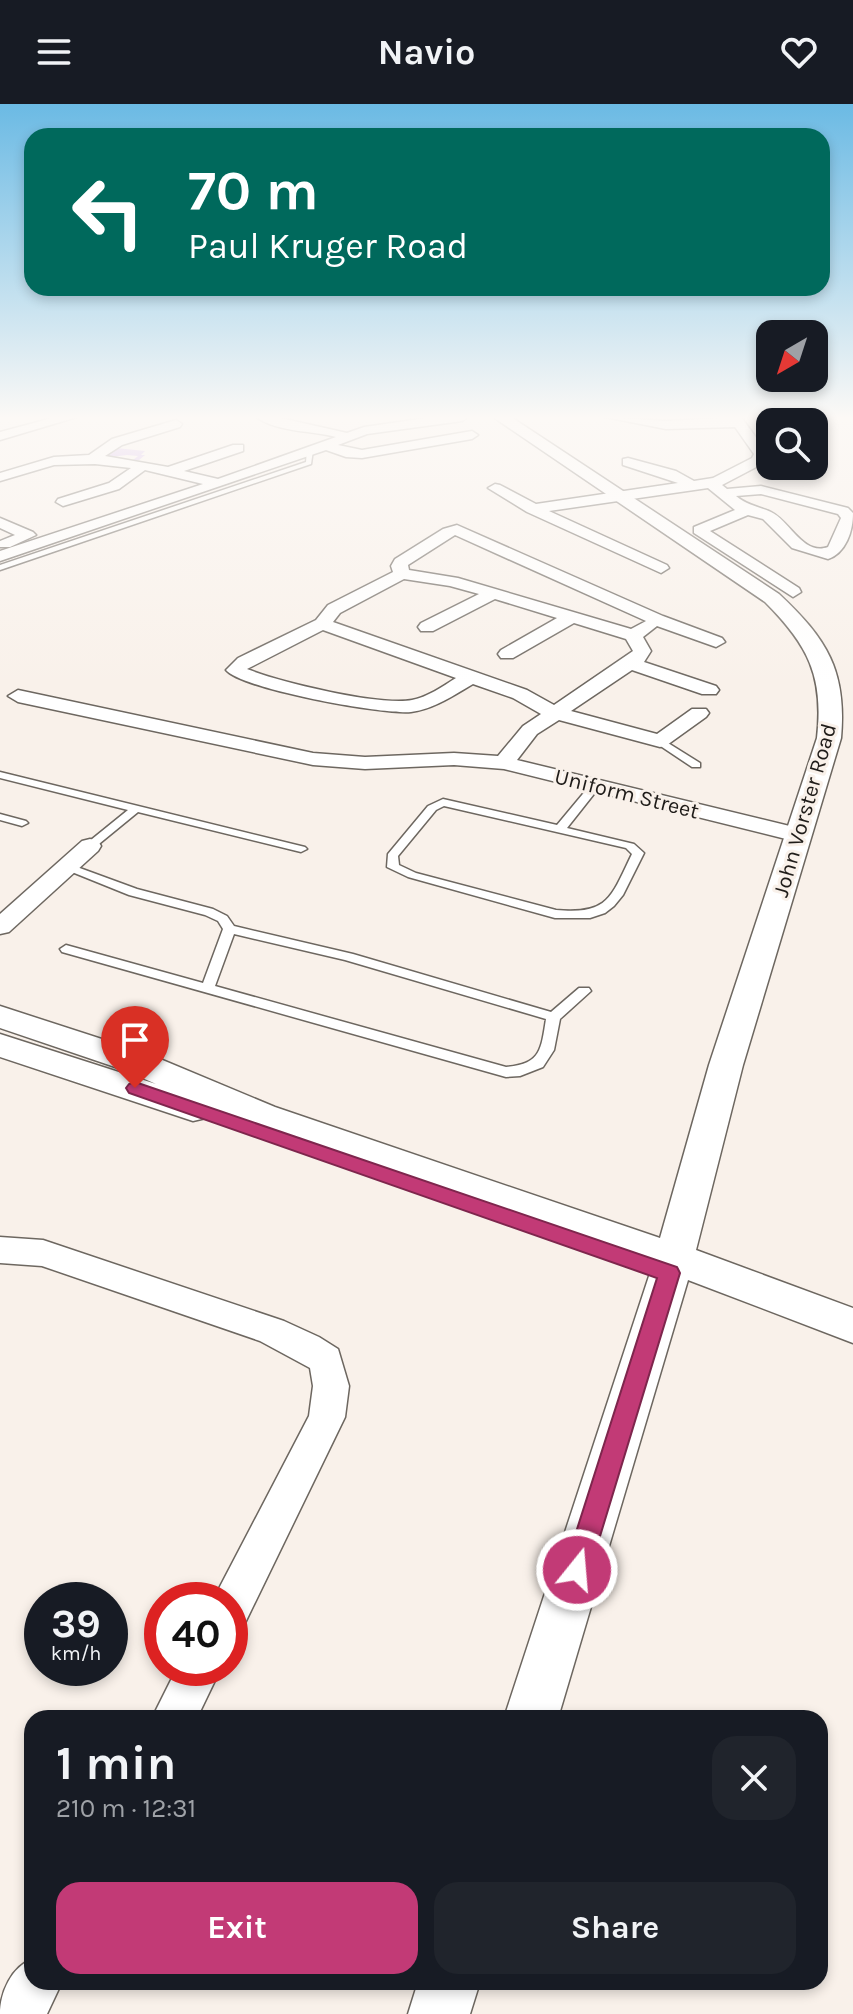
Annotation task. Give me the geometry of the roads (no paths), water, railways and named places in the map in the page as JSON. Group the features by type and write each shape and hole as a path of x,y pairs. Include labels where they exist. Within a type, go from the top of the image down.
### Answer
{"street":[{"path":"0,556 152,506"},
{"path":"527,506 661,568"},
{"path":"532,509 551,506"},
{"name":"John Vorster Road","path":"533,1710 671,1266 726,1065 822,765 831,724 831,696 820,654 799,624 772,598 634,506"},
{"path":"742,506 768,516 797,545 823,554 835,549 849,517 843,511 824,506"},
{"path":"747,510 699,530 793,592"},
{"path":"0,522 28,535 0,546"},
{"path":"402,574 401,562 448,532 457,530 657,620 716,642"},
{"path":"471,677 422,703 396,707 333,696 235,670 244,662 322,624 334,609 402,574 442,578 633,635 642,651 530,730 504,763"},
{"path":"427,627 494,593"},
{"path":"507,654 571,617"},
{"path":"633,635 657,620"},
{"path":"322,624 534,699 553,712 660,741 699,713"},
{"path":"629,663 709,690"},
{"name":"Uniform Street","path":"18,696 313,759 365,763 454,759 504,763 798,835"},
{"path":"5,917 90,846"},
{"path":"0,1017 136,1062 262,1116 671,1266 853,1346"},
{"path":"0,1045 108,1078 853,1326"},
{"path":"0,1250 43,1253 272,1331 307,1347 326,1360 331,1386 327,1417 244,1582"},
{"path":"178,1710 191,1686"},
{"path":"20,2014 33,1990"},
{"path":"439,2014 446,1990"}],"lane":[{"path":"0,568 182,506"},
{"path":"660,741 696,765"},
{"path":"0,775 301,849"},
{"path":"559,830 596,785"},
{"path":"443,802 559,830 630,846 638,851 611,905 602,911 578,917 555,914 404,873 391,863 392,856 432,808 443,802"},
{"path":"90,846 135,809"},
{"path":"0,817 22,823"},
{"path":"66,866 133,892 209,912 223,919 229,929 348,957 553,1017"},
{"path":"208,987 229,929"},
{"path":"66,949 506,1072 523,1071 542,1061 547,1053 553,1017 584,991"}]}
